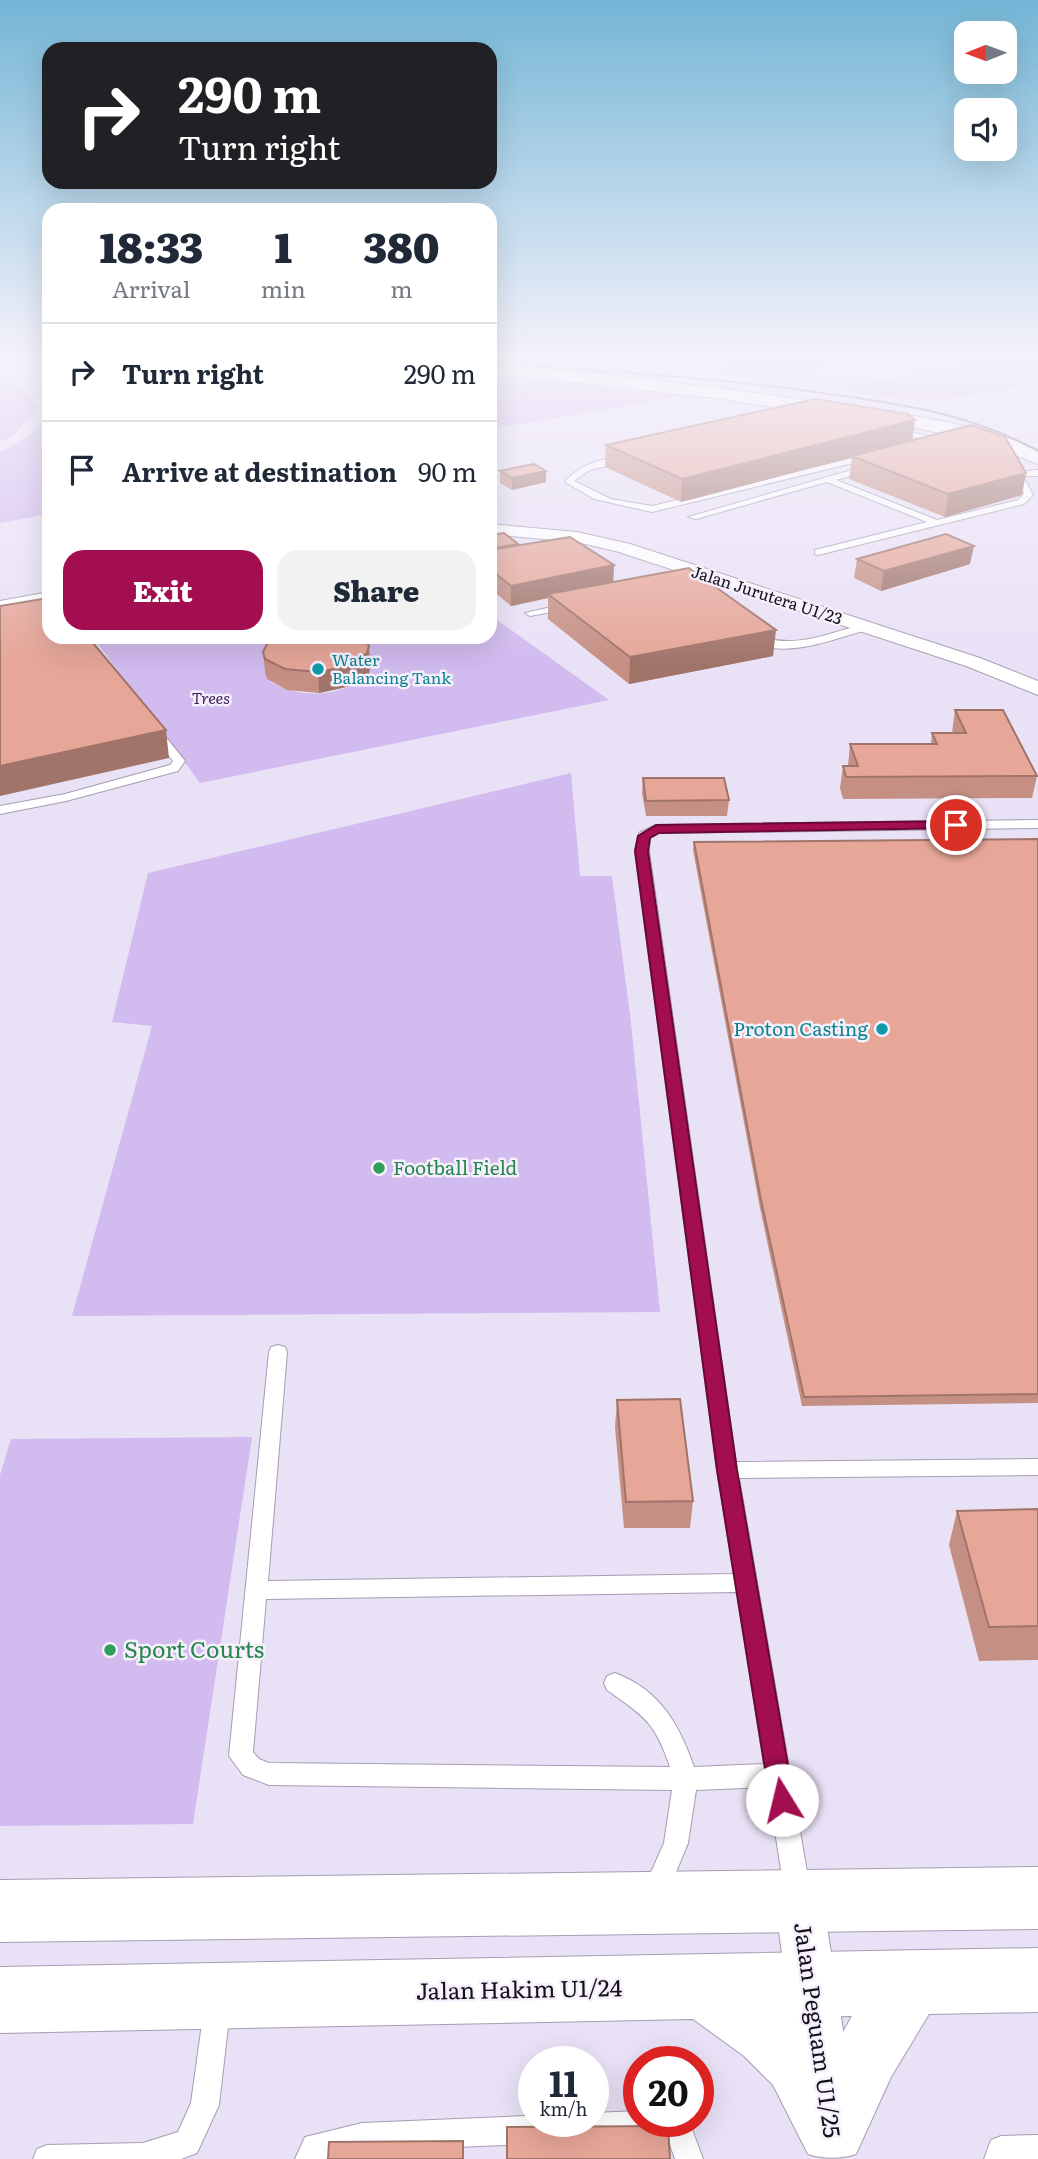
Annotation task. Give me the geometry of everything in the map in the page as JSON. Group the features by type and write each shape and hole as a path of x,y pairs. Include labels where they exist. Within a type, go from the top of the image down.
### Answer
{"main road":[{"path":"0,1912 1038,1898"},
{"name":"Jalan Hakim U1/24","path":"0,2000 1038,1980"},
{"path":"834,2144 847,2087 878,2030 913,1982"},
{"path":"702,1986 767,2033 797,2061 834,2144"}],"street":[{"name":"Jalan Jurutera U1/23","path":"497,530 578,537 624,548 695,578 865,627 972,662 1038,689"},
{"path":"0,607 42,599"},
{"name":"Jalan Peguam U1/25","path":"799,1901 834,2144"}],"lane":[{"path":"614,462 586,468 574,474 569,482 577,488 634,508 652,509 846,462"},
{"path":"693,517 877,466"},
{"path":"818,552 1028,499 1029,495 1016,470 1038,473"},
{"path":"826,479 937,523"},
{"path":"530,613 582,604"},
{"path":"751,635 768,644 793,646 865,627"},
{"path":"0,810 66,797 174,768 179,761 146,720"},
{"path":"799,1901 727,1470 644,865 644,836 656,829 1038,824"},
{"path":"278,1352 242,1756 251,1767 269,1774 686,1779 778,1775"},
{"path":"727,1470 1038,1467"},
{"path":"255,1590 746,1583"},
{"path":"615,1683 655,1710 673,1741 686,1779 676,1843 651,1902"},
{"path":"47,2159 144,2157 187,2143 205,2105 218,1996"},
{"path":"309,2159 315,2147 362,2137 655,2124 679,2131 689,2159"},
{"path":"999,2159 1002,2150 1038,2148"}],"green space":[{"path":"0,462 42,462 42,515 0,523"},
{"name":"Trees","path":"497,620 609,700 200,783 98,644 497,644","holes":["370,667 369,674 359,682 333,692 305,693 278,686 267,679"]},
{"name":"Football Field","path":"571,773 580,876 612,876 631,1023 660,1312 72,1316 152,1026 112,1022 148,873"},
{"name":"Sport Courts","path":"252,1437 193,1824 0,1826 0,1475 11,1439"}],"building":[{"path":"643,462 750,462 682,479"},
{"path":"867,462 1019,462 1026,473 948,494"},
{"path":"534,464 546,471 512,478 500,471"},
{"path":"504,533 518,544 497,548 497,534"},
{"path":"946,534 974,546 884,571 857,559"},
{"path":"570,537 614,565 511,586 497,575 497,549"},
{"path":"689,568 776,630 630,657 548,594"},
{"path":"42,599 42,644 94,644 166,730 0,766 0,606"},
{"path":"267,644 369,646 367,653 350,666 318,672 285,669 265,659 263,652"},
{"path":"955,710 1003,710 1037,776 846,777 843,766 858,766 850,744 937,744 932,733 966,733"},
{"path":"643,778 724,778 729,800 646,801"},
{"name":"Proton Casting","path":"1038,839 1038,1394 804,1397 761,1200 694,842"},
{"path":"680,1399 693,1501 626,1502 617,1400"},
{"path":"1038,1509 1038,1626 989,1627 957,1511"},
{"path":"609,2126 623,2126 623,2137 669,2137 670,2159 507,2159 507,2127 518,2127 518,2137 609,2137"},
{"path":"463,2141 463,2159 328,2159 329,2142"}],"place":[{"name":"Water Balancing Tank","path":"318,669"},
{"name":"Proton Casting","path":"882,1029"},
{"name":"Football Field","path":"379,1168"},
{"name":"Sport Courts","path":"110,1650"}],"route":[{"path":"782,1800 727,1470 642,851 644,836 656,829 956,825"}]}
